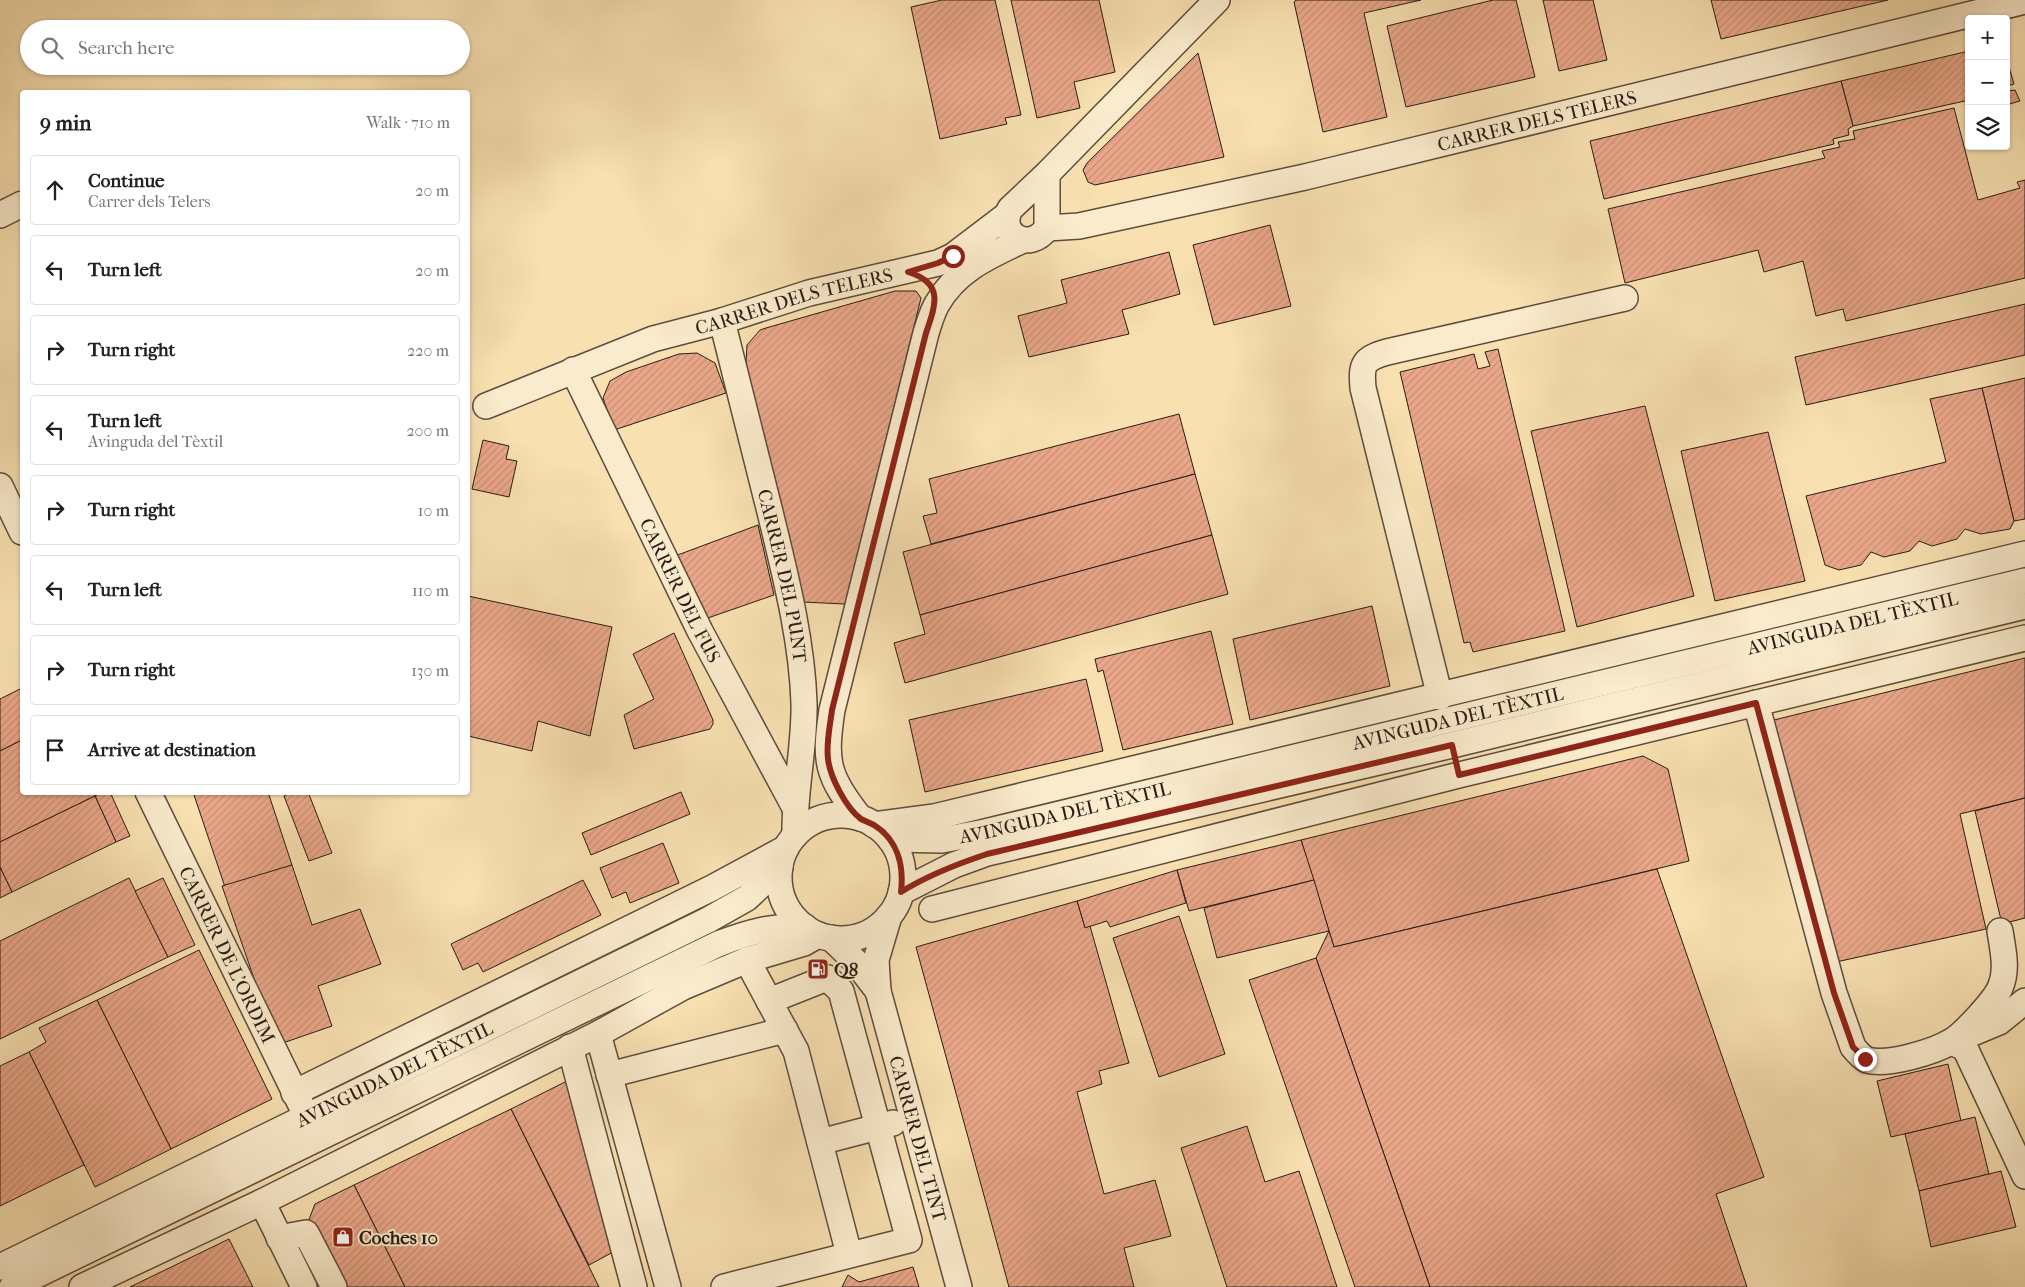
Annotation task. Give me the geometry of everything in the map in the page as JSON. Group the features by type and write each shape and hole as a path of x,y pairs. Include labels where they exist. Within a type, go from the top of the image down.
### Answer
{"street":[{"name":"CARRER DELS TELERS","path":"486,406 653,339 722,321 809,293 908,272 938,263 953,256 1014,207 1218,0"},
{"name":"CARRER DELS TELERS","path":"1047,219 1079,226 1305,177 2025,1"},
{"path":"878,990 876,960 889,916 901,892 902,864 874,827 837,788 830,769 827,743 831,718 924,343 936,305 955,279 987,256 1023,240 1036,239 1047,219 1047,174"},
{"path":"1023,240 1008,228 1014,207 1036,200 1047,219"},
{"path":"0,216 20,205"},
{"path":"908,272 922,276 930,283 936,305"},
{"path":"1440,697 1363,388 1362,373 1364,363 1373,356 1387,352 1625,298"},
{"name":"CARRER DEL PUNT","path":"722,321 792,610 804,703 803,736 787,850"},
{"name":"CARRER DEL FUS","path":"573,370 700,631 794,806"},
{"path":"0,486 20,528"},
{"path":"294,1093 787,850 809,824 825,817 842,815 874,827 934,817 1440,697 2025,554"},
{"name":"AVINGUDA DEL TÈXTIL","path":"874,827 942,840 985,832 2025,581"},
{"name":"AVINGUDA DEL TÈXTIL","path":"901,892 916,882 954,865 987,854 1452,745 2025,606"},
{"path":"932,909 1459,775 2025,638"},
{"path":"1756,703 1834,993 1853,1047 1865,1059 1884,1061 1913,1056 1999,1022 2025,1001"},
{"path":"1452,745 1459,775"},
{"name":"CARRER DE L'ORDIM","path":"149,795 307,1117"},
{"path":"787,850 779,884 783,900 792,916 855,961 878,990"},
{"name":"AVINGUDA DEL TÈXTIL","path":"0,1267 708,920 748,898 787,850"},
{"path":"82,1287 262,1202 598,1034 683,987 747,960 804,943 818,933 848,939 863,935 877,927 889,916"},
{"name":"AVINGUDA DEL TÈXTIL","path":"12,1287 718,944 748,932 784,927 818,933"},
{"path":"1951,1042 1960,1035 2000,990 2005,965 2000,931"},
{"path":"747,960 796,1051 849,1254"},
{"path":"724,1287 909,1240 841,992 827,978 769,1001"},
{"name":"CARRER DEL TINT","path":"878,990 959,1287"},
{"path":"609,1075 784,1030"},
{"path":"598,1034 668,1287"},
{"path":"1951,1042 1965,1048 2025,1176"},
{"path":"570,1048 634,1287"},
{"path":"820,1142 913,1118"},
{"path":"278,1158 262,1202 304,1287"},
{"path":"204,1193 232,1195 262,1202"},
{"path":"279,1238 306,1232 334,1287"}],"building":[{"path":"942,0 995,0 1021,115 1005,118 1007,124 940,139 911,7"},
{"path":"1011,0 1099,0 1115,72 1074,82 1080,108 1037,118"},
{"path":"1296,0 1421,0 1364,13 1387,117 1323,132 1294,2"},
{"path":"1493,0 1516,0 1535,77 1406,107 1387,26"},
{"path":"1543,0 1593,0 1607,60 1559,71"},
{"path":"1711,0 1888,0 1721,39"},
{"path":"1965,52 1965,101 1853,126 1841,81"},
{"path":"1198,53 1224,157 1095,185 1088,182 1083,170 1087,163"},
{"path":"2010,70 2014,84 2010,85"},
{"path":"1841,81 1853,126 1848,129 1849,135 1833,139 1834,144 1604,199 1590,141"},
{"path":"2015,90 2020,101 2010,104 2010,91"},
{"path":"1954,108 1978,200 2020,188 2017,182 2025,180 2025,278 1846,321 1843,309 1816,316 1803,261 1764,272 1758,250 1625,283 1608,209 1825,158 1822,151 1840,147 1838,142 1855,139 1853,131"},
{"path":"1270,225 1291,306 1214,325 1193,245"},
{"path":"1169,252 1180,294 1122,310 1129,334 1029,357 1018,316 1067,303 1061,280"},
{"path":"895,291 916,291 921,298 845,604 802,602 746,363 747,345 760,330"},
{"path":"2025,304 2025,355 1806,405 1795,357"},
{"path":"1498,349 1565,631 1473,652 1470,642 1464,643 1400,372 1474,354 1478,369 1490,366 1485,352"},
{"path":"697,353 715,363 726,393 614,430 603,398 610,381 626,372 679,354"},
{"path":"2025,378 2025,519 2014,521 1982,388"},
{"path":"1982,388 2014,521 2010,529 1981,534 1965,529 1957,539 1932,546 1919,541 1910,551 1884,557 1871,552 1861,565 1839,570 1825,565 1806,496 1946,462 1930,399"},
{"path":"1645,406 1694,596 1577,627 1531,431"},
{"path":"1179,414 1195,474 931,544 923,516 937,513 929,479"},
{"path":"1768,432 1805,581 1715,601 1681,451"},
{"path":"483,440 509,446 506,459 517,461 509,497 472,489"},
{"path":"1195,474 1212,535 920,615 903,552"},
{"path":"758,525 774,595 705,619 675,556"},
{"path":"1212,535 1228,594 905,683 894,643 925,634 920,615"},
{"path":"470,596 612,627 590,736 538,721 532,751 470,736"},
{"path":"1372,606 1390,686 1250,720 1233,639"},
{"path":"1211,631 1233,724 1123,750 1103,670 1098,672 1095,659"},
{"path":"674,633 713,720 713,724 710,729 634,749 624,715 654,699 633,654"},
{"path":"2025,658 2025,798 1960,814 1986,929 1836,962 1774,720"},
{"path":"1086,679 1103,751 925,792 909,720"},
{"path":"20,689 20,741 0,751 0,699"},
{"path":"20,741 20,795 95,796 0,842 0,751"},
{"path":"1643,756 1668,769 1689,861 1334,947 1301,840"},
{"path":"681,792 690,814 591,855 582,833"},
{"path":"111,795 130,836 116,842 95,796"},
{"path":"194,795 269,795 292,865 225,887"},
{"path":"309,795 332,853 309,861 284,796"},
{"path":"95,796 116,842 12,892 0,867 0,842"},
{"path":"2025,798 2025,918 2002,924 1975,811"},
{"path":"1301,840 1314,880 1189,911 1177,870"},
{"path":"663,843 679,883 630,903 626,892 612,898 600,868"},
{"path":"292,865 312,925 360,909 381,964 318,986 332,1026 277,1045 222,886"},
{"path":"0,867 12,892 0,898"},
{"path":"1657,869 1764,1177 1716,1194 1747,1287 1430,1287 1316,958 1329,931 1334,947"},
{"path":"1177,870 1186,903 1110,927 1107,921 1085,928 1077,901"},
{"path":"129,878 168,957 0,1039 0,941"},
{"path":"163,878 195,945 168,957 135,891"},
{"path":"583,880 601,915 483,972 478,963 463,970 451,944"},
{"path":"1314,880 1329,931 1217,958 1204,908"},
{"path":"1077,901 1085,928 1090,926 1129,1063 1099,1071 1102,1084 1077,1092 1104,1194 1155,1180 1171,1236 1124,1248 1134,1287 1009,1287 916,947"},
{"path":"1179,916 1225,1054 1159,1077 1113,938"},
{"path":"199,950 272,1099 171,1149 97,1000"},
{"path":"1316,958 1430,1287 1355,1287 1249,980"},
{"path":"97,1000 171,1149 95,1187 29,1052 46,1042 39,1028"},
{"path":"29,1052 84,1165 0,1206 0,1066"},
{"path":"1948,1064 1961,1121 1891,1137 1877,1081"},
{"path":"567,1081 615,1251 589,1265 511,1109"},
{"path":"511,1109 599,1287 405,1287 354,1185"},
{"path":"1975,1117 1989,1174 1919,1191 1905,1134"},
{"path":"1247,1126 1265,1182 1299,1171 1337,1287 1227,1287 1181,1148"},
{"path":"2001,1171 2016,1227 1931,1247 1919,1191"},
{"path":"354,1185 405,1287 341,1287 308,1222 315,1204"},
{"path":"229,1239 253,1287 130,1287"},
{"path":"913,1267 919,1287 842,1287 848,1275 859,1282"}],"place":[{"name":"Q8","path":"818,969"},
{"name":"Coches 10","path":"343,1237"}],"route":[{"path":"953,256 924,268 908,272 922,276 930,283 936,305 926,333 832,710 827,743 828,761 837,788 860,818 882,831 890,839 897,851 902,864 903,879 901,892 916,882 954,865 987,854 1452,745 1459,775 1756,703 1834,993 1853,1047 1865,1059"}]}
